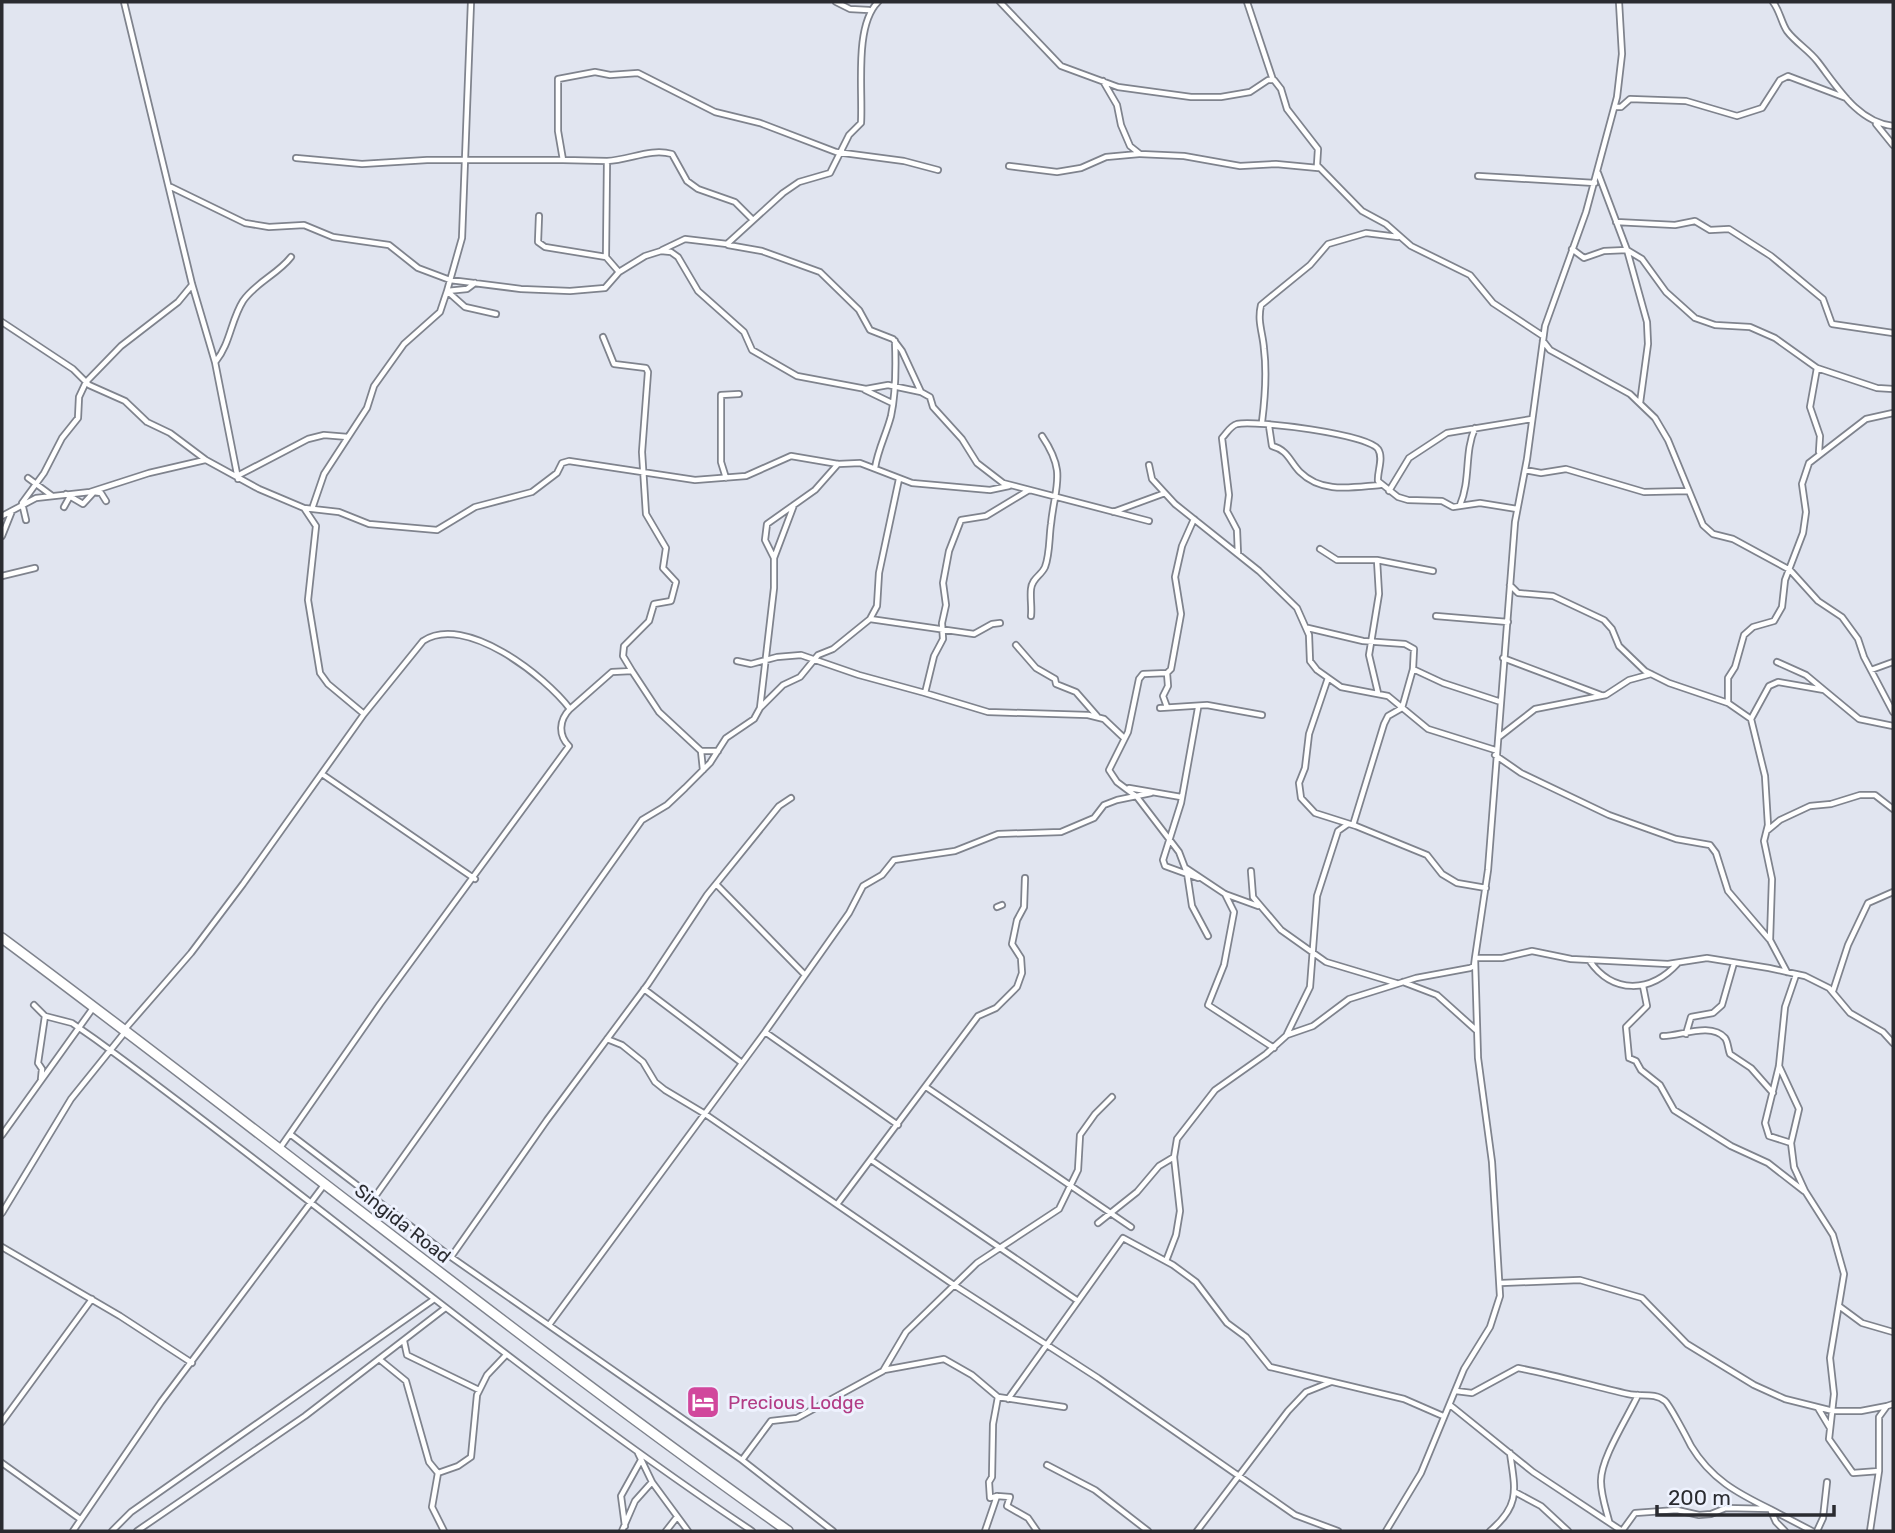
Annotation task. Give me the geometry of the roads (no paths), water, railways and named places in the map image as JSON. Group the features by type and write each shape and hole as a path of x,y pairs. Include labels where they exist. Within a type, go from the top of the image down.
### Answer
{"highway":[{"name":"Singida Road","path":"2,938 94,1006 550,1359 788,1531"}],"street":[{"path":"124,2 171,187 192,284 215,362 239,477"},
{"path":"313,507 324,474 349,437 392,359 440,312 447,291 462,238 471,2"},
{"path":"836,2 850,9 870,10"},
{"path":"727,244 741,235 752,219 800,182 830,173 849,135 862,123 862,49 870,10 878,2"},
{"path":"1000,2 1065,69 1125,88 1200,97 1244,94 1273,80"},
{"path":"1006,2 1013,13"},
{"path":"1287,1035 1313,1026 1353,998 1399,983 1474,966 1486,888 1495,752 1499,737 1503,658 1517,509 1543,338 1557,286 1573,249 1595,183 1615,107 1622,64 1619,2"},
{"path":"1773,2 1787,30 1846,98 1876,123 1893,145"},
{"path":"1246,4 1273,80 1281,89 1292,116 1318,149 1319,168 1341,192 1399,237 1470,275 1493,303 1527,323 1543,338 1550,350 1611,382 1640,404 1661,425 1703,525 1713,534 1733,539 1790,570 1818,601 1851,626 1893,712"},
{"path":"564,160 558,131 558,79 595,72 610,75 638,73 715,112 760,123 839,152 904,161 938,170"},
{"path":"1615,107 1621,107 1630,99 1678,101 1737,116 1762,108 1780,80 1788,76 1846,98"},
{"path":"1102,79 1117,105 1121,125 1130,146 1140,154"},
{"path":"1876,123 1893,126"},
{"path":"296,158 362,164 465,160 607,161 629,160 647,152 672,154 687,181 698,189 735,202 752,219"},
{"path":"1009,166 1056,172 1081,168 1106,157 1140,154 1184,156 1240,166 1276,163 1319,168"},
{"path":"606,257 607,161"},
{"path":"1598,173 1627,250 1648,330 1640,404"},
{"path":"1478,176 1595,183"},
{"path":"171,187 245,223 269,227 304,225 333,237 389,245 418,268 450,280 475,283 580,291 605,288 619,272 685,239 762,251 797,266 816,270 859,310 870,330 884,333 895,341 921,392"},
{"path":"539,216 538,242 545,247 606,257 619,272"},
{"path":"1616,222 1675,225 1695,221 1710,230 1729,229 1771,256 1823,299 1829,320 1835,326 1893,333"},
{"path":"1262,422 1266,391 1263,375 1265,351 1259,324 1261,305 1310,265 1328,244 1366,233 1399,237"},
{"path":"1573,249 1584,258 1604,251 1627,250 1647,264 1662,287 1695,318 1761,332 1775,338 1817,368 1877,388 1893,389"},
{"path":"661,251 678,257 691,283 744,332 752,350 797,376 862,388 897,387 921,392 930,397 933,407 962,439 977,463 1009,486"},
{"path":"215,362 222,354 243,301 250,292 283,268 291,257"},
{"path":"447,291 467,289 475,283"},
{"path":"2,516 22,503 62,438 78,418 79,397 86,382 121,346 178,302 192,284"},
{"path":"447,291 465,307 496,314"},
{"path":"2,322 73,369 86,382 112,393 147,422 170,433 206,460 304,508 316,526 308,600 320,673 328,684 364,714"},
{"path":"603,337 614,364 646,368 648,372 642,472 646,490 646,514 666,548 663,568 676,582 676,593 671,601 654,604 649,621 624,646 624,656 659,712 701,751 718,751"},
{"path":"875,468 878,446 890,419 897,387 893,379 895,341"},
{"path":"1817,368 1810,407 1820,436 1818,453"},
{"path":"862,388 892,403"},
{"path":"726,478 721,462 721,395 739,394"},
{"path":"1728,703 1728,678 1735,667 1744,635 1759,624 1770,624 1780,612 1790,570 1804,533 1804,475 1818,453 1866,419 1893,413"},
{"path":"1389,491 1414,454 1447,433 1532,419"},
{"path":"1238,554 1237,530 1227,511 1229,495 1222,439 1232,426 1262,422 1269,426 1327,432 1371,444 1380,456 1377,475 1380,485"},
{"path":"1269,426 1272,446 1286,453 1302,474 1335,489 1380,485 1408,500 1442,501 1453,507 1480,503 1517,509"},
{"path":"1460,506 1468,487 1469,444 1475,428"},
{"path":"239,477 308,439 324,435 349,437"},
{"path":"1031,616 1031,590 1034,579 1045,566 1057,496 1058,472 1052,450 1042,436"},
{"path":"304,508 339,512 361,522 432,531 446,526 475,507 532,492 556,474 564,462 621,467 695,480 746,476 791,456 838,464 860,463 899,479 988,490 1009,486 1149,521"},
{"path":"68,496 83,504 94,492 162,469 206,460"},
{"path":"774,558 765,540 767,524 815,489 838,464"},
{"path":"1149,465 1152,480 1165,493 1292,603 1307,628 1310,661 1328,678 1341,687 1388,696 1429,729 1495,752 1521,774 1609,815 1676,839 1710,845 1716,853 1728,891 1770,940 1787,972"},
{"path":"1525,470 1541,473 1574,470 1644,492 1688,491"},
{"path":"28,478 51,495"},
{"path":"374,1198 642,820 667,805 702,771 726,738 754,719 783,685 800,677 818,655 833,649 870,620 877,606 879,573 899,479"},
{"path":"925,693 934,656 943,639 946,605 942,588 947,559 961,520 986,516 1030,490"},
{"path":"22,503 51,495 68,496 99,491"},
{"path":"99,491 106,501"},
{"path":"1111,513 1165,493"},
{"path":"64,508 68,496"},
{"path":"22,503 26,520"},
{"path":"760,709 763,661 774,588 774,558 794,504"},
{"path":"2,536 12,510"},
{"path":"1194,519 1182,546 1175,577 1181,614 1171,669 1167,673 1143,674 1139,679 1124,738 1109,770 1137,797 1149,816 1170,839 1187,874 1192,906 1208,936"},
{"path":"1320,549 1337,560 1377,560 1433,571"},
{"path":"1377,560 1379,594 1369,655 1378,693"},
{"path":"2,576 35,568"},
{"path":"1510,584 1518,593 1553,596 1604,620 1612,629 1619,646 1651,674 1728,703 1751,719 1765,776 1768,830 1764,841 1772,880 1770,940"},
{"path":"1436,616 1508,622"},
{"path":"870,620 974,634 992,624 1000,624"},
{"path":"1166,1261 1176,1236 1180,1211 1174,1157 1178,1136 1208,1097 1287,1035 1310,987 1317,896 1333,853 1335,835 1351,824 1384,724 1388,716 1402,708 1413,669 1414,649 1405,644 1371,641 1307,628"},
{"path":"2,1213 71,1099 191,953 364,714 423,641 431,636 459,633 473,636 498,650 559,695 570,709"},
{"path":"1016,645 1036,668 1055,679 1056,684 1076,692 1097,717"},
{"path":"737,661 748,664 795,655 988,712 1097,717 1104,719 1124,738"},
{"path":"1503,658 1602,696"},
{"path":"1777,662 1806,675 1859,719 1893,726"},
{"path":"1871,670 1893,662"},
{"path":"1413,669 1443,683 1501,702"},
{"path":"279,1149 380,1004 475,879 569,746 563,740 560,730 570,709 612,672 632,671"},
{"path":"1167,673 1168,686 1163,696 1167,707"},
{"path":"1499,737 1535,709 1602,696 1629,680 1651,674"},
{"path":"1328,678 1309,734 1305,768 1299,783 1301,798 1315,813 1351,824 1427,855 1442,874 1457,883 1486,888"},
{"path":"1751,719 1772,684 1824,691"},
{"path":"1160,708 1198,708 1207,705 1262,715"},
{"path":"1198,708 1181,797 1163,860 1165,866 1198,878"},
{"path":"701,751 702,771"},
{"path":"323,774 475,879"},
{"path":"1125,787 1181,797"},
{"path":"549,1325 765,1032 849,914 863,886 882,875 894,860 955,851 998,834 1061,832 1094,818 1104,806 1151,793"},
{"path":"1768,830 1780,820 1810,806 1831,804 1866,794 1875,795 1893,809"},
{"path":"451,1258 716,884 779,806 791,798"},
{"path":"1185,868 1225,894 1262,908"},
{"path":"1251,871 1253,897 1262,908 1281,930 1326,962 1430,991 1477,1031"},
{"path":"838,1203 978,1016 996,1009 1017,987 1022,973 1021,958 1012,944 1017,920 1024,906 1026,877"},
{"path":"716,884 805,975"},
{"path":"1833,991 1848,945 1868,903 1893,892"},
{"path":"1225,894 1234,912 1224,965 1208,1005 1273,1048"},
{"path":"1475,958 1502,958 1532,951 1588,959 1679,962 1697,958 1787,972 1833,991 1850,1013 1883,1032 1893,1042"},
{"path":"1387,1531 1421,1473 1443,1416 1498,1307 1501,1283 1492,1162 1477,1031 1475,958"},
{"path":"1588,959 1598,973 1609,980 1643,986 1665,978 1679,962"},
{"path":"1686,1034 1691,1017 1713,1013 1722,1005 1734,963"},
{"path":"1791,1143 1775,1140 1765,1129 1779,1066 1783,1018 1796,975"},
{"path":"1643,986 1647,1006 1626,1027 1629,1058 1636,1061 1641,1070 1660,1085 1674,1110 1731,1146 1768,1163 1805,1191"},
{"path":"644,989 742,1063"},
{"path":"34,1005 45,1016 79,1027 111,1050 311,1202 444,1309 637,1451 752,1531"},
{"path":"2,1135 94,1006"},
{"path":"41,1080 42,1069 38,1063 45,1016"},
{"path":"1663,1036 1706,1030 1724,1037 1730,1054 1751,1068 1773,1093"},
{"path":"765,1032 898,1125"},
{"path":"607,1039 634,1054 665,1090 838,1203 1045,1346 1098,1378 1295,1516 1338,1531"},
{"path":"1779,1066 1799,1109 1791,1143 1794,1167 1805,1191 1833,1235 1844,1274 1830,1358 1833,1411 1830,1428 1833,1447 1853,1473 1879,1471"},
{"path":"926,1087 1131,1227"},
{"path":"883,1371 906,1332 976,1263 1059,1209 1079,1165 1080,1135 1094,1114 1112,1097"},
{"path":"289,1134 451,1258 742,1460 833,1531"},
{"path":"1098,1223 1138,1192 1158,1166 1174,1157"},
{"path":"871,1160 1078,1301"},
{"path":"75,1530 161,1402 324,1185"},
{"path":"1008,1399 1124,1238 1166,1261 1196,1282 1227,1323 1246,1337 1263,1363 1278,1371 1404,1399 1443,1416"},
{"path":"2,1247 92,1299 192,1363"},
{"path":"1501,1283 1580,1280 1642,1298 1687,1344 1754,1385 1785,1399 1833,1411 1855,1412 1893,1404"},
{"path":"2,1422 92,1299"},
{"path":"112,1531 131,1512 433,1300"},
{"path":"1838,1305 1862,1323 1893,1332"},
{"path":"137,1531 305,1416 444,1309"},
{"path":"404,1340 407,1355 479,1390"},
{"path":"438,1472 467,1462 473,1454 479,1390 487,1375 506,1355"},
{"path":"379,1359 406,1381 429,1462 438,1472"},
{"path":"742,1460 771,1421 797,1418 883,1371 944,1359 972,1375 998,1397 1064,1407"},
{"path":"1456,1391 1472,1393 1518,1368 1662,1398 1695,1452 1720,1482 1737,1495 1815,1531 1823,1518 1827,1482"},
{"path":"1197,1531 1306,1392 1331,1382"},
{"path":"1609,1522 1600,1480 1618,1429 1629,1415 1638,1395"},
{"path":"998,1397 993,1424 990,1498 1010,1497 1007,1506 1028,1518 1037,1531"},
{"path":"1450,1405 1533,1472 1622,1531 1631,1515 1640,1512 1676,1510 1699,1515 1726,1508 1771,1510"},
{"path":"1870,1531 1879,1471 1879,1417 1887,1406"},
{"path":"1818,1408 1830,1428"},
{"path":"637,1451 652,1482 688,1531"},
{"path":"1490,1531 1512,1507 1515,1492 1510,1452"},
{"path":"623,1529 621,1496 641,1459"},
{"path":"2,1463 80,1519"},
{"path":"1047,1465 1096,1490 1148,1531"},
{"path":"438,1472 432,1507 444,1531"},
{"path":"623,1529 635,1501 652,1482"},
{"path":"1515,1492 1541,1506 1568,1531"},
{"path":"985,1531 997,1496"},
{"path":"1771,1510 1776,1522 1785,1531"},
{"path":"666,1531 677,1517"}],"place":[{"name":"Precious Lodge","path":"703,1402"}]}
